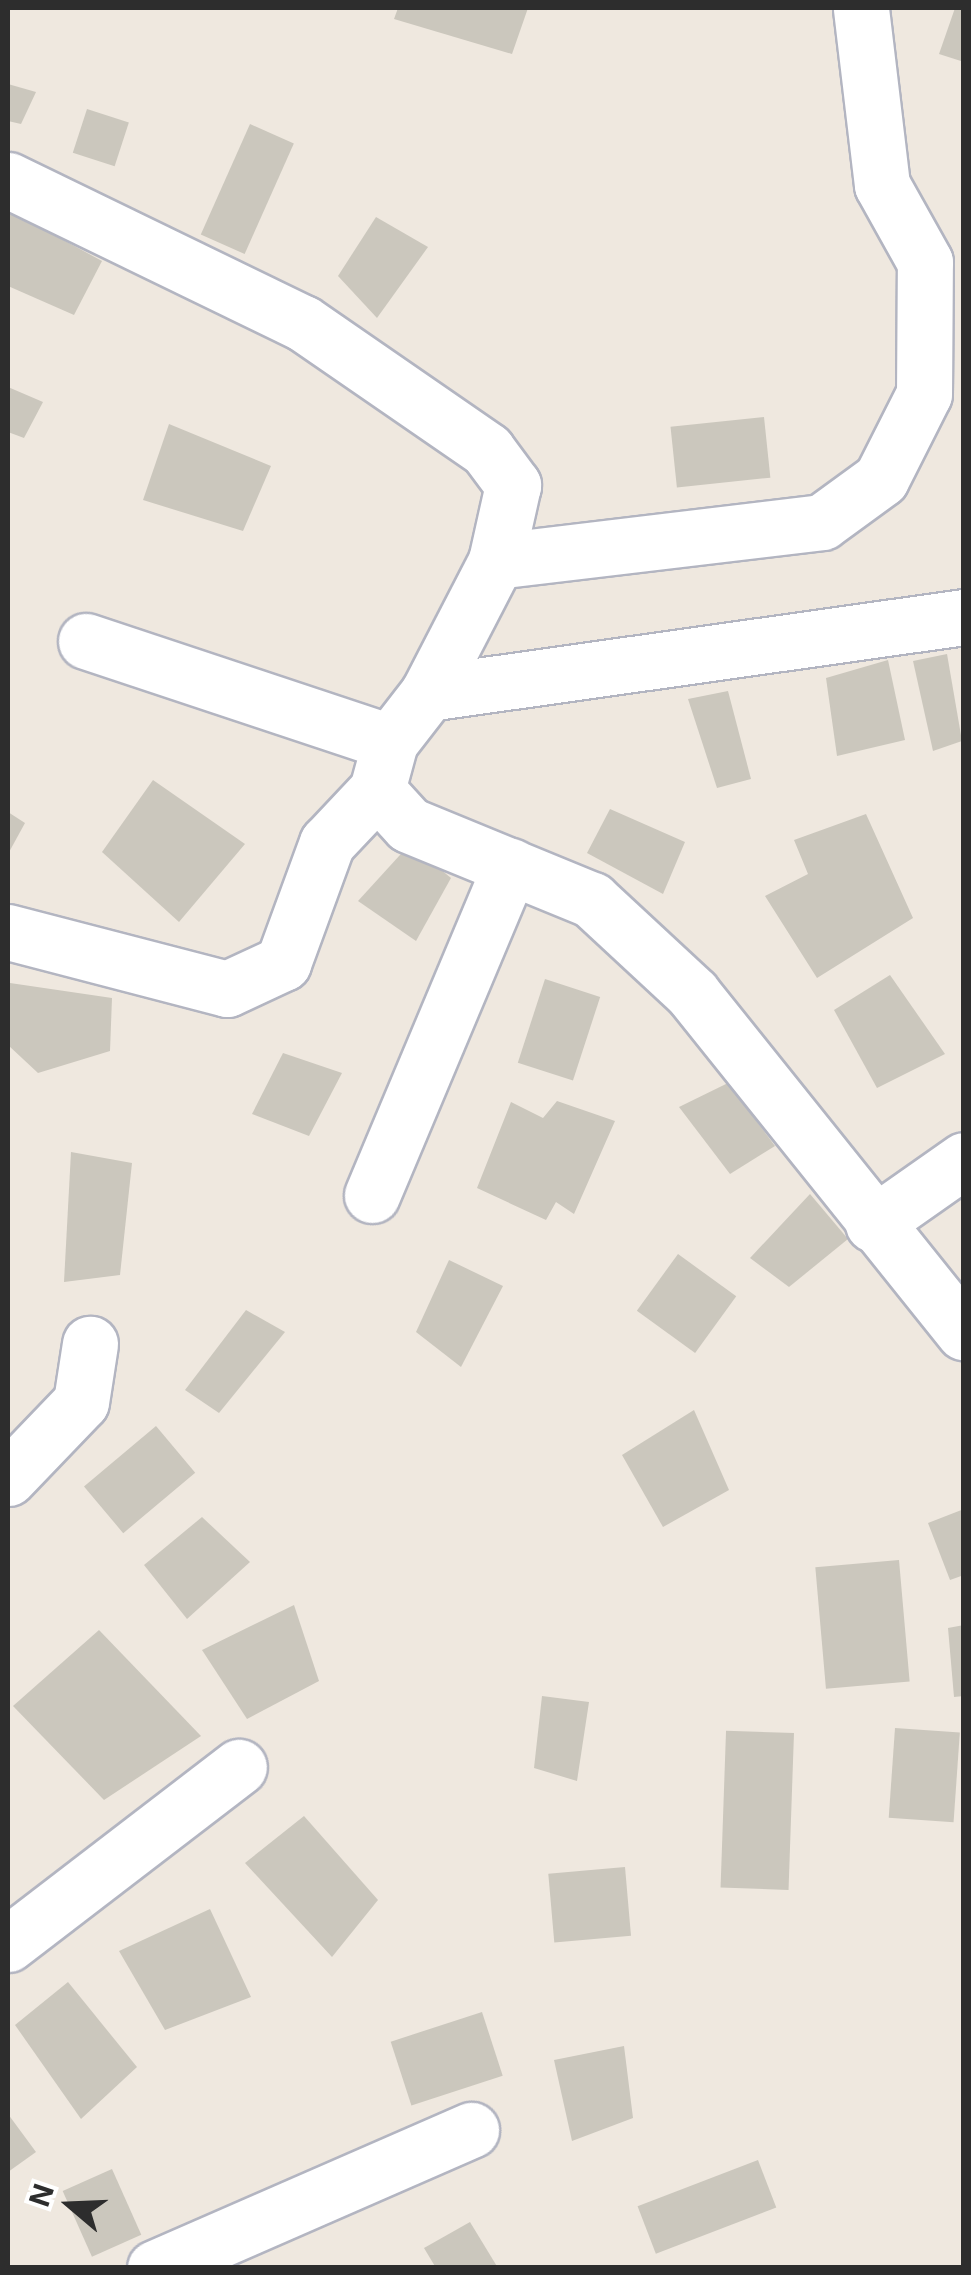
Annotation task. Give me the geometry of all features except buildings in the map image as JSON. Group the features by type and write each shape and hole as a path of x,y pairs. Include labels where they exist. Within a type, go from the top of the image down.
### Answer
{"street":[{"path":"496,561 822,522 881,479 924,394 925,262 882,185 862,8"},
{"path":"8,180 303,323 487,450 513,484 496,561 428,694 384,766 328,844 282,963 227,988 8,932"},
{"path":"428,694 964,617"},
{"path":"86,641 384,766 410,825 592,900 692,993 873,1224 964,1332"},
{"path":"372,1195 510,866"},
{"path":"873,1224 964,1160"},
{"path":"8,1478 80,1402 90,1344"},
{"path":"8,1944 239,1768"},
{"path":"155,2268 471,2130"}]}
